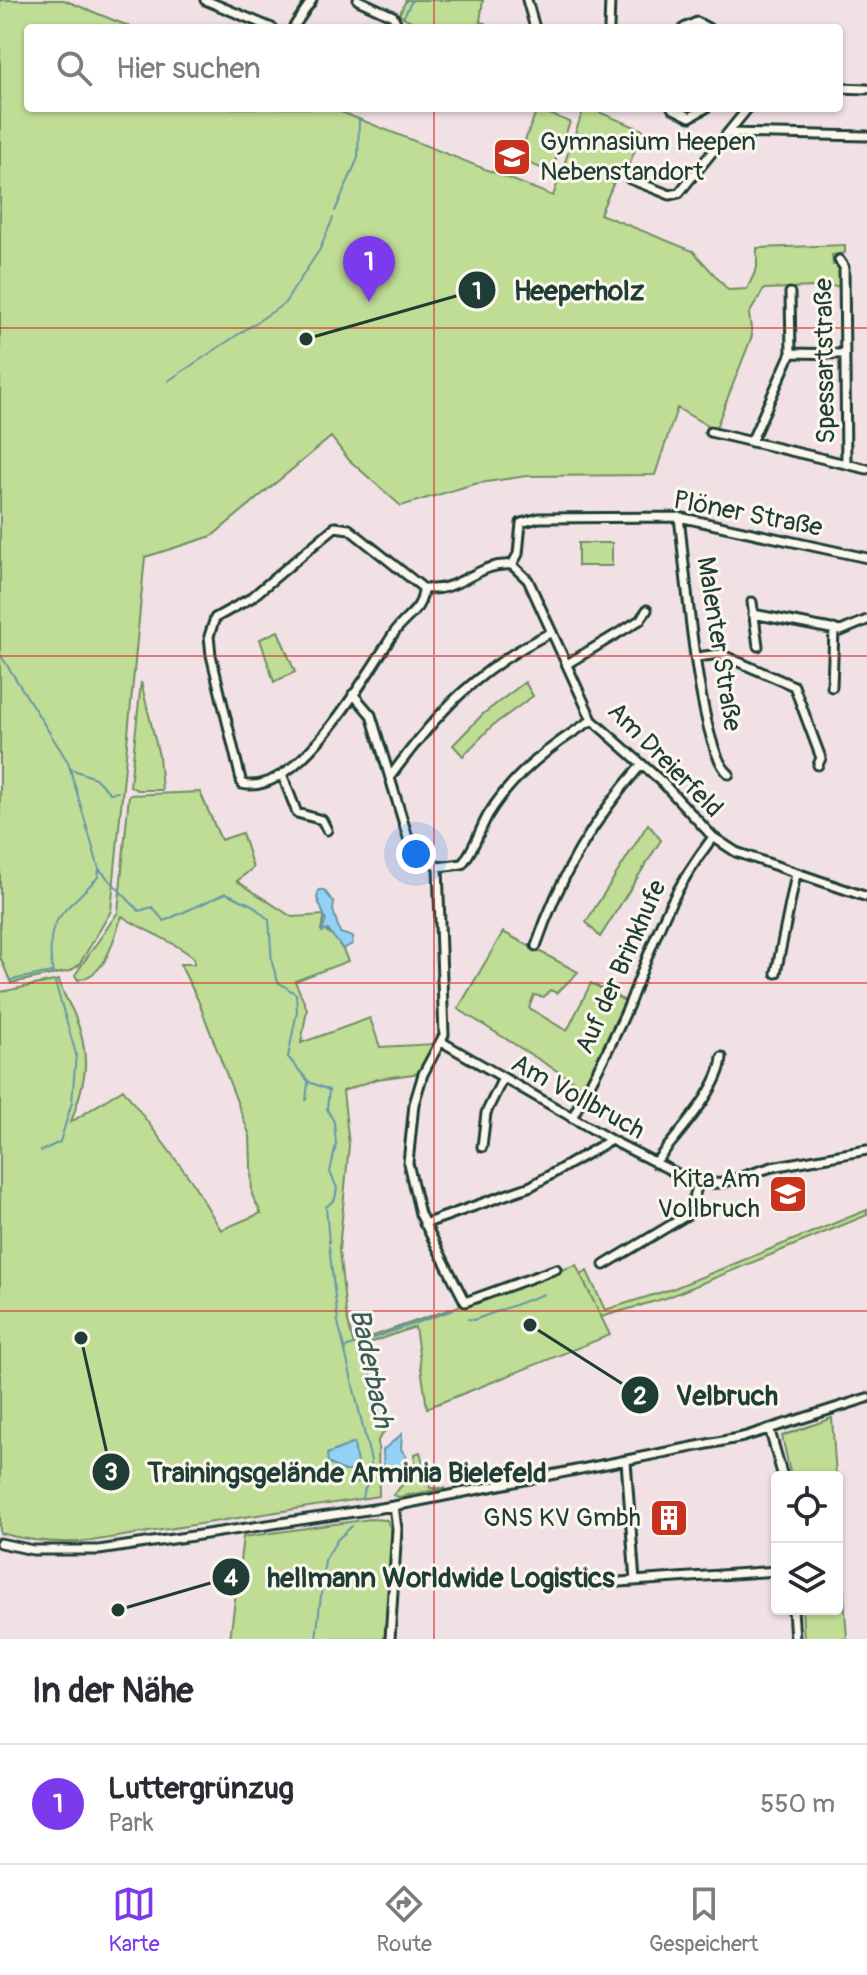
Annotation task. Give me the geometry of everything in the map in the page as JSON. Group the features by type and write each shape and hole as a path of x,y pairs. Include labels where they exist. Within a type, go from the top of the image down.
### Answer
{"street":[{"path":"205,0 262,24"},
{"path":"296,24 312,0"},
{"path":"358,0 393,16 397,24"},
{"path":"527,0 534,24"},
{"path":"609,24 610,0"},
{"path":"843,88 867,89"},
{"path":"680,112 690,117 699,112"},
{"path":"630,179 677,194 745,112"},
{"path":"728,133 867,136"},
{"name":"Spessartstraße","path":"839,260 844,267 846,464"},
{"path":"751,442 791,353 790,293"},
{"path":"791,353 844,354"},
{"path":"710,432 867,469"},
{"name":"Plöner Straße","path":"512,565 518,554 520,527 530,519 679,517 867,558"},
{"name":"Malenter Straße","path":"679,517 705,718 722,766 729,774"},
{"path":"423,588 421,605 397,628 332,726 282,774 269,781 242,784 211,655 209,636 215,618 251,598 331,529 339,526 349,529 423,588 445,589 485,567 512,565"},
{"name":"Am Dreierfeld","path":"512,565 528,580 592,720 642,764 713,837 736,852 867,897"},
{"path":"752,602 758,646"},
{"path":"567,664 640,620 647,610"},
{"path":"753,614 841,631 867,620"},
{"path":"832,687 834,629"},
{"path":"390,777 427,726 457,694 509,654 552,632"},
{"path":"697,657 720,654 794,686 821,758 818,765"},
{"path":"353,694 371,715 409,841 438,867 442,1042 420,1082 409,1132 410,1176 424,1224 465,1302 556,1269"},
{"path":"438,867 462,864 489,814 510,785 546,751 592,720"},
{"path":"536,946 552,898 577,849 611,800 642,764"},
{"path":"282,774 297,813 303,818 322,820 327,830"},
{"name":"Auf der Brinkhufe","path":"572,1118 620,1023 658,924 688,871 713,837"},
{"path":"776,973 796,874"},
{"name":"Am Vollbruch","path":"442,1042 611,1140 698,1184"},
{"path":"655,1163 713,1083 722,1057"},
{"path":"482,1147 486,1113 503,1078"},
{"path":"424,1224 525,1188 611,1140"},
{"path":"604,1265 689,1214 698,1184 722,1183 772,1167 867,1150"},
{"path":"0,1543 33,1550 99,1550 394,1506 770,1431 867,1398"},
{"path":"770,1431 781,1471"},
{"path":"626,1461 635,1581"},
{"path":"390,1639 397,1529 394,1506"},
{"path":"591,1584 771,1571"},
{"path":"793,1615 795,1639"}],"green space":[{"path":"0,0 64,0 123,24 24,24 24,112 341,112 553,196 583,112 599,112 643,130 625,175 618,173 600,214 693,251 728,290 747,289 757,268 757,248 845,245 845,253 832,255 833,265 841,265 841,286 764,289 749,314 752,336 715,430 677,408 655,475 526,476 474,484 401,506 349,460 331,437 212,536 145,557 111,911 79,965 70,971 11,983 0,957"},
{"path":"406,0 483,0 480,22 485,24 417,24 399,15"},
{"path":"536,112 545,112 570,122 551,172 518,159"},
{"path":"578,543 612,543 612,566 578,566"},
{"path":"278,631 295,672 274,682 260,639"},
{"path":"141,682 159,756 162,790 137,790 130,786"},
{"path":"525,682 533,696 492,726 463,756 453,745 483,714"},
{"path":"200,792 221,840 242,833 253,868 237,881 292,917 325,915 321,930 334,937 348,961 295,981 307,1009 301,1043 370,1018 380,1047 434,1044 420,1073 377,1079 343,1091 349,1145 339,1250 346,1313 353,1343 576,1265 610,1335 427,1408 415,1327 366,1344 379,1415 391,1423 378,1440 379,1496 91,1541 45,1541 0,1533 0,992 59,980 80,1029 85,1056 83,1081 71,1122 123,1089 191,1180 221,1230 261,1213 252,1195 250,1136 198,1000 180,964 194,964 194,958 122,916 103,964 78,980 75,975 118,912 129,795"},
{"path":"648,824 661,840 600,937 586,922"},
{"path":"503,932 578,972 557,993 550,990 544,997 534,995 529,1008 567,1031 591,983 625,1001 583,1087 458,1009"},
{"path":"867,1210 867,1215 666,1298 601,1317 581,1275 587,1271 605,1310 672,1289"},
{"path":"832,1418 836,1471 790,1471 782,1436"},
{"path":"420,1452 430,1488 446,1488 399,1497 393,1495 415,1471 415,1454"},
{"path":"370,1519 387,1520 392,1533 385,1639 230,1639 243,1537"},
{"path":"843,1581 847,1639 804,1639 802,1615 843,1615"}],"water":[{"path":"319,890 324,890 334,903 340,933 353,937 352,944 343,949 328,930 322,932 326,920 317,898"},
{"path":"402,1434 401,1449 406,1456 408,1471 389,1472 384,1479 383,1450"},
{"path":"354,1443 358,1471 344,1471 328,1463 327,1454"}],"waterway":[{"path":"404,16 412,0"},
{"path":"335,211 358,158 359,120"},
{"path":"168,381 284,304 320,249 333,218"},
{"name":"Baderbach","path":"0,654 68,762 99,869 139,911 152,907 164,921 226,893 252,905 269,920 272,963 278,982 296,994 297,1011 288,1057 309,1082 329,1090 327,1109 334,1122 336,1144 330,1172 337,1188 335,1199 326,1207 329,1243"},
{"path":"71,769 95,778 110,793 118,792"},
{"path":"53,975 53,928 65,910 98,877 99,870"},
{"path":"11,980 52,972"},
{"path":"41,1151 60,1142 72,1102 76,1054 55,982"},
{"path":"306,1100 308,1083"},
{"name":"Baderbach","path":"329,1246 338,1322 371,1461 371,1473 362,1497"},
{"path":"468,1319 474,1320 544,1294"},
{"path":"345,1348 453,1310"},
{"name":"Baderbach","path":"357,1472 358,1483"},
{"name":"Baderbach","path":"316,1639 325,1560 337,1540 352,1526"}],"place":[{"name":"Gymnasium Heepen Nebenstandort","path":"512,157"},
{"name":"Luttergrünzug","path":"369,302"},
{"name":"Heeperholz","path":"306,339"},
{"name":"Kita Am Vollbruch","path":"788,1194"},
{"name":"Velbruch","path":"530,1325"},
{"name":"Trainingsgelände Arminia Bielefeld","path":"81,1338"},
{"name":"GNS KV Gmbh","path":"669,1518"},
{"name":"hellmann Worldwide Logistics","path":"118,1610"}]}
